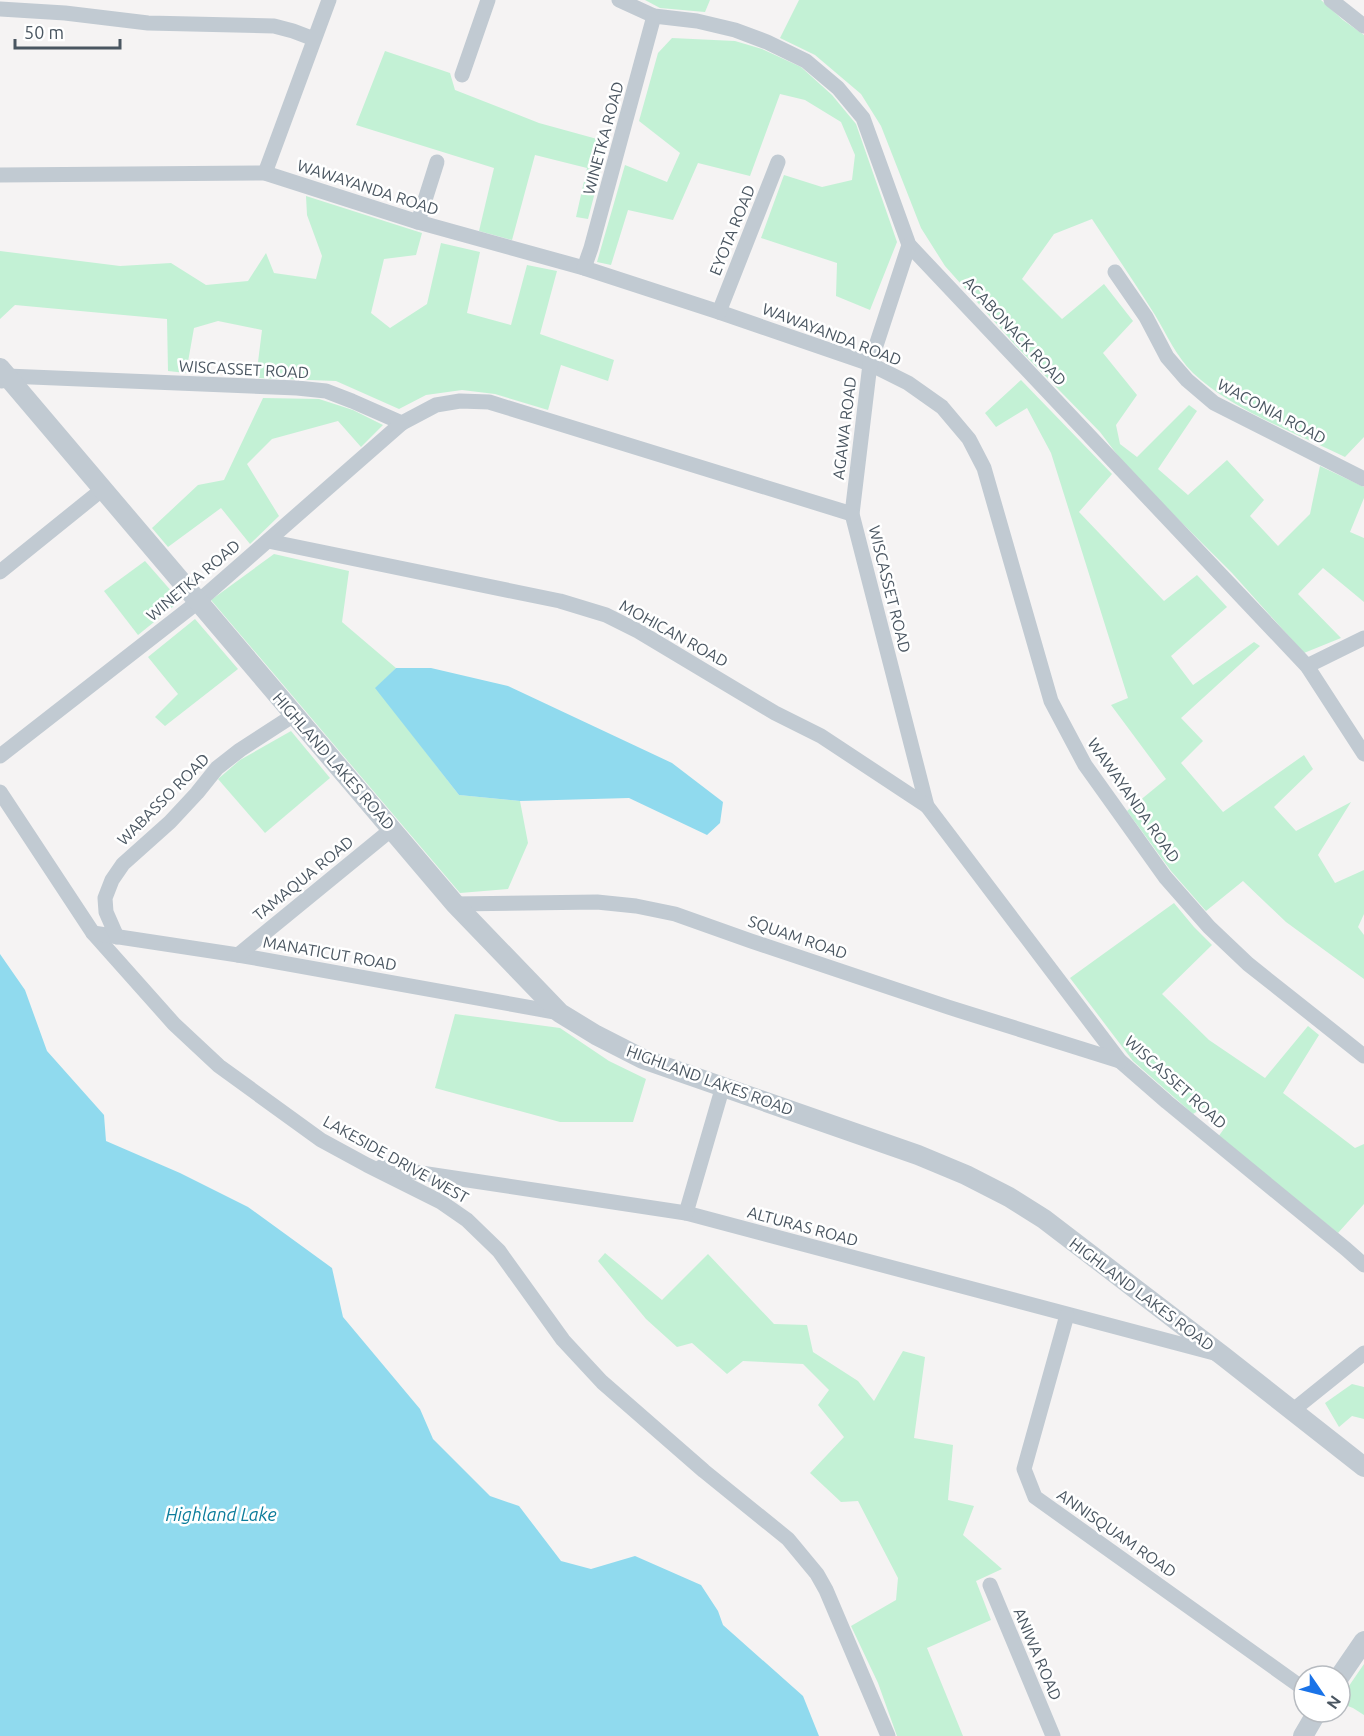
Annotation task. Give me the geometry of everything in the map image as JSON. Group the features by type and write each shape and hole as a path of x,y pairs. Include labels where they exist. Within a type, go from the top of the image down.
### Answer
{"street":[{"path":"265,173 329,0"},
{"path":"462,75 488,0"},
{"name":"ACABONACK ROAD","path":"618,0 654,16 697,21 735,30 767,42 806,61 838,88 863,118 909,245 1307,666 1364,754"},
{"path":"1331,0 1364,26"},
{"path":"0,9 66,6 148,23 274,26 315,39"},
{"name":"WINETKA ROAD","path":"584,268 654,16"},
{"path":"418,222 437,162"},
{"name":"EYOTA ROAD","path":"719,312 778,162"},
{"name":"WAWAYANDA ROAD","path":"0,175 265,173 418,222 584,268 719,312 870,364 908,383 942,407 969,439 984,468 1051,701 1092,775 1165,877 1209,927 1248,964 1364,1056"},
{"name":"AGAWA ROAD","path":"852,513 870,364 909,245"},
{"name":"WACONIA ROAD","path":"1115,272 1146,317 1167,357 1187,380 1214,404 1364,479"},
{"name":"WISCASSET ROAD","path":"2,376 297,388 326,392 402,423 436,405 489,402 852,513 927,806 1120,1060 1167,1102 1364,1265"},
{"name":"HIGHLAND LAKES ROAD","path":"2,376 104,489 455,904 560,1013 643,1059 918,1155 966,1175 1009,1197 1044,1220 1223,1356 1364,1467"},
{"name":"WINETKA ROAD","path":"0,756 199,601 402,423"},
{"path":"0,572 104,489"},
{"name":"MOHICAN ROAD","path":"268,541 560,601 606,615 638,631 775,713 821,736 927,806"},
{"path":"1307,666 1364,638"},
{"name":"WABASSO ROAD","path":"117,937 106,912 105,898 112,880 123,864 170,822 217,768 294,715"},
{"name":"LAKESIDE DRIVE WEST","path":"0,792 93,933 174,1024 219,1066 321,1140 441,1202 467,1220 499,1251 563,1340 602,1382 704,1471 788,1539 805,1557 826,1590 888,1736"},
{"name":"TAMAQUA ROAD","path":"238,955 392,829"},
{"name":"SQUAM ROAD","path":"455,904 597,902 636,906 675,914 937,1003 1120,1060"},
{"name":"MANATICUT ROAD","path":"93,933 238,955 560,1013"},
{"path":"686,1214 723,1086"},
{"name":"ALTURAS ROAD","path":"367,1165 686,1214 1223,1356"},
{"name":"ANNISQUAM ROAD","path":"1066,1315 1024,1469 1035,1497 1292,1680"},
{"path":"1292,1411 1364,1353"},
{"name":"ANIWA ROAD","path":"990,1585 1053,1736"},
{"path":"1348,1664 1364,1641"}],"green space":[{"path":"645,0 710,0 705,12 660,8"},
{"path":"799,0 1321,0 1364,35 1364,437 1345,457 1245,410 1193,373 1177,352 1092,219 1054,234 1022,279 1062,319 1104,284 1133,321 1103,353 1137,395 1116,425 1120,444 1137,457 1189,405 1197,411 1158,469 1188,495 1227,460 1264,500 1250,516 1278,546 1310,514 1320,466 1364,487 1364,498 1350,532 1364,538 1364,602 1323,568 1298,594 1341,638 1304,653 1232,573 1128,469 1100,432 1017,347 945,266 921,228 881,126 861,94 815,55 780,38"},
{"path":"672,38 735,41 762,49 801,67 832,95 856,124 897,242 870,310 836,296 837,263 761,238 784,175 822,187 852,180 855,155 841,122 805,100 780,94 750,176 698,163 673,220 628,210 611,265 597,262 625,165 667,182 680,153 639,121 658,53"},
{"path":"385,51 450,73 455,90 539,123 608,142 588,219 576,217 587,168 535,155 512,240 479,231 494,168 356,125"},
{"path":"306,196 422,233 416,255 384,259 371,313 390,328 427,304 441,243 480,252 467,313 511,325 527,265 557,271 540,334 614,360 608,381 561,365 548,410 495,394 462,390 426,395 399,409 336,381 256,378 262,330 218,321 194,328 186,373 168,371 167,319 15,305 0,319 0,251 120,266 171,263 206,285 248,281 266,253 274,273 316,279 322,256 307,215"},
{"path":"1021,380 1112,474 1079,512 1164,601 1197,575 1227,607 1171,656 1193,685 1254,642 1260,646 1181,718 1203,741 1181,763 1223,812 1304,755 1313,769 1274,807 1296,831 1351,802 1318,855 1335,883 1364,870 1364,914 1358,927 1364,935 1364,979 1286,922 1243,881 1206,911 1171,871 1127,811 1166,779 1111,705 1128,698 1051,453 1027,408 996,427 985,413"},
{"path":"263,398 319,399 353,410 383,425 361,447 338,421 272,439 247,464 279,516 250,544 221,508 168,547 152,528 198,485 224,480"},
{"path":"274,554 349,571 342,622 396,668 376,688 459,795 520,801 528,843 508,889 460,893 211,600"},
{"path":"145,561 180,601 138,635 104,591"},
{"path":"195,619 238,669 165,726 155,717 178,694 148,657"},
{"path":"291,731 330,778 265,833 218,779 240,760"},
{"path":"1174,903 1212,945 1162,994 1209,1040 1265,1078 1308,1026 1319,1035 1283,1093 1355,1148 1364,1144 1364,1204 1338,1233 1218,1137 1226,1126 1204,1107 1193,1114 1133,1061 1070,978"},
{"path":"455,1014 560,1028 609,1061 646,1079 633,1122 560,1122 435,1088"},
{"path":"605,1253 662,1300 708,1254 774,1324 807,1325 813,1352 858,1381 874,1401 903,1351 925,1357 914,1438 953,1445 948,1500 974,1506 963,1535 1002,1569 976,1581 991,1620 927,1648 963,1736 897,1736 878,1683 851,1626 896,1600 898,1578 858,1501 841,1502 810,1473 844,1437 818,1405 829,1390 803,1364 743,1361 727,1374 692,1343 677,1347 646,1319 598,1261"},
{"path":"1352,1384 1364,1387 1364,1419 1352,1416 1339,1427 1325,1403"},
{"path":"1364,1664 1364,1715 1352,1708 1352,1682"}],"water":[{"path":"396,668 431,668 508,686 672,763 723,802 720,823 707,835 629,798 520,801 459,795 375,688"},
{"name":"Highland Lake","path":"0,954 25,990 47,1051 104,1115 106,1141 180,1173 248,1207 332,1268 343,1317 420,1409 433,1439 490,1496 519,1506 561,1561 591,1569 635,1556 701,1585 718,1611 723,1625 803,1696 819,1736 0,1736"}]}
